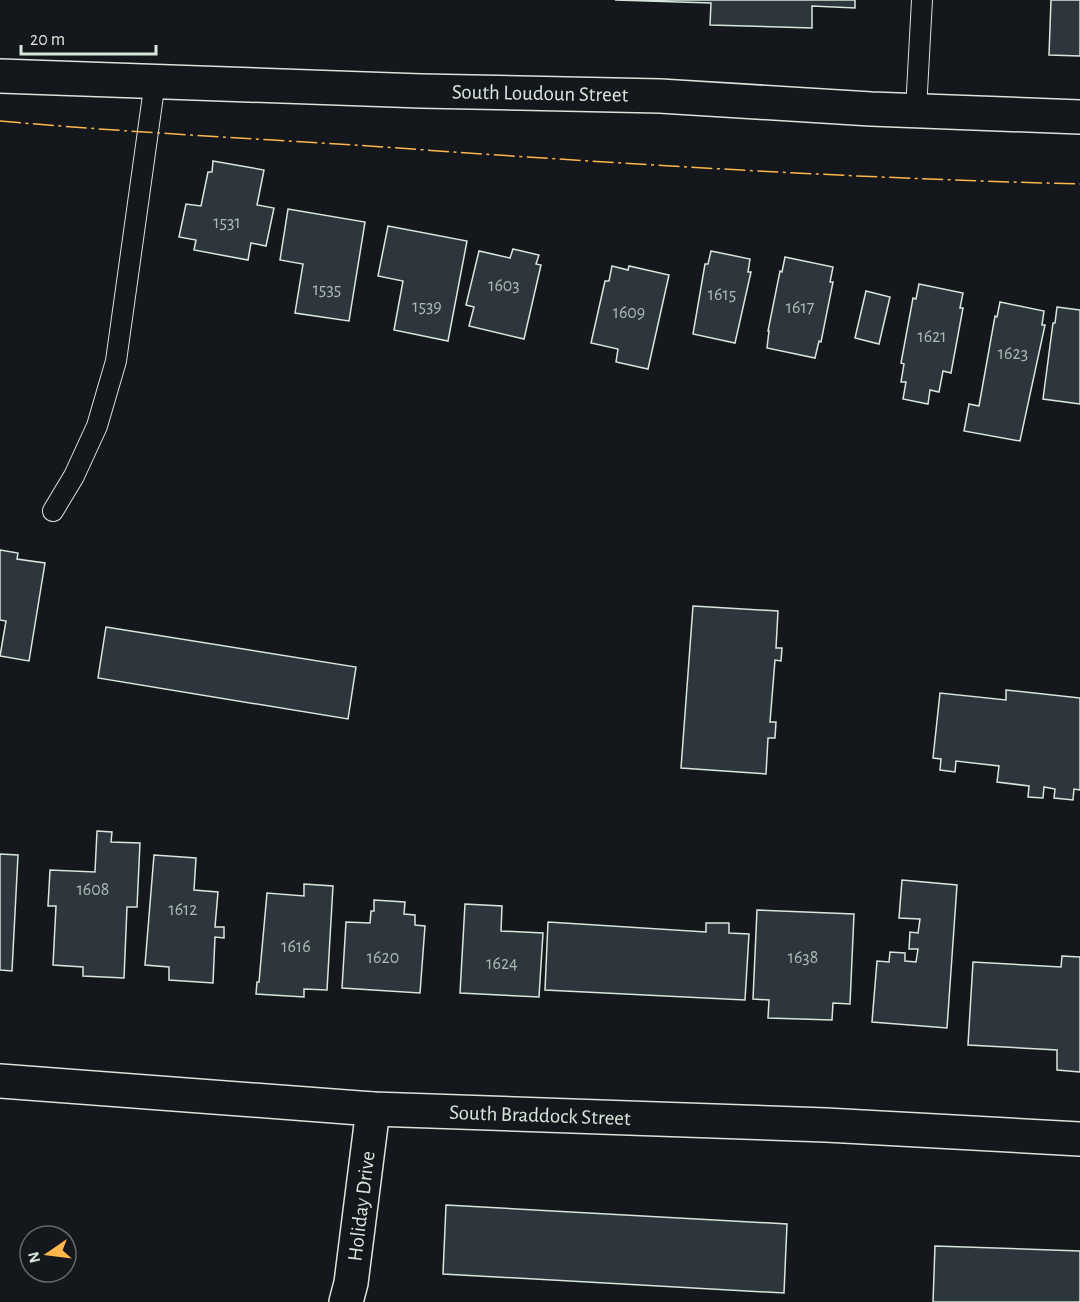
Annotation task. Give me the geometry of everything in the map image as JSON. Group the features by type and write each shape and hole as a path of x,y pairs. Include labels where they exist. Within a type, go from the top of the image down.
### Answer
{"street":[{"name":"South Loudoun Street","path":"0,76 421,91 660,96 1080,117"},
{"name":"South Braddock Street","path":"0,1081 374,1109 826,1125 1080,1139"},
{"name":"Holiday Drive","path":"346,1302 351,1283 374,1109"}],"lane":[{"path":"916,110 922,0"},
{"path":"53,511 74,476 97,426 116,362 155,81"}],"building":[{"path":"615,0 855,0 855,8 812,6 812,28 710,25 711,3"},
{"path":"1051,0 1080,0 1080,56 1049,55"},
{"path":"213,161 264,170 257,205 274,208 266,246 251,243 248,260 194,250 196,240 179,237 186,204 201,206 208,172 212,172"},
{"path":"288,209 365,222 349,321 295,313 303,264 280,260"},
{"path":"388,226 467,241 448,341 394,330 403,281 378,276"},
{"path":"513,249 539,255 536,264 541,265 524,339 469,326 474,307 466,305 479,251 510,258"},
{"path":"711,251 750,259 748,272 751,272 735,343 693,334 705,264 708,264"},
{"path":"785,257 833,267 830,282 833,282 821,342 819,341 815,358 767,348 768,331"},
{"path":"612,266 628,270 629,266 669,275 648,369 616,362 618,349 591,343 605,281 609,281"},
{"path":"919,284 963,293 960,308 963,308 951,373 943,371 939,392 930,390 928,404 903,399 906,382 901,382 904,364 901,363 913,298 916,299"},
{"path":"866,291 890,297 879,344 855,338"},
{"path":"1000,302 1044,311 1042,325 1045,325 1020,441 964,431 969,404 979,406 995,316 997,317"},
{"path":"1057,307 1080,310 1080,404 1043,399"},
{"path":"0,550 18,553 17,559 45,563 29,661 0,656 6,621 0,620"},
{"path":"693,606 778,611 776,648 782,648 781,661 775,660 770,722 776,722 775,738 768,738 766,774 681,768"},
{"path":"106,627 356,667 348,719 98,678"},
{"path":"1006,690 1080,698 1080,790 1074,789 1073,800 1054,798 1055,789 1044,787 1043,798 1028,797 1029,786 997,782 999,766 956,761 955,772 940,770 941,759 933,758 940,693 1006,700"},
{"path":"97,831 112,832 111,842 140,843 137,907 127,907 124,978 83,976 83,967 53,965 56,906 48,906 50,870 95,872"},
{"path":"0,854 18,855 12,971 0,970"},
{"path":"154,855 196,858 194,890 218,892 215,927 224,927 224,938 215,937 213,983 169,980 169,967 145,965"},
{"path":"902,880 957,885 947,1028 872,1022 877,961 889,962 890,952 905,953 905,961 916,962 918,949 909,949 910,932 918,933 920,919 899,918"},
{"path":"304,884 333,886 327,990 304,989 304,997 256,994 267,893 304,896"},
{"path":"374,900 405,902 404,914 415,915 415,925 425,926 420,993 342,988 346,922 370,923 371,911 374,911"},
{"path":"465,904 502,906 501,931 543,933 539,997 460,993"},
{"path":"757,910 854,914 850,1004 833,1003 832,1020 768,1018 769,1000 753,999"},
{"path":"548,922 706,932 706,923 729,923 729,933 749,934 745,1000 545,990"},
{"path":"1062,956 1080,957 1080,1072 1057,1070 1057,1050 968,1045 973,962 1061,967"},
{"path":"446,1205 787,1224 784,1293 443,1274"},
{"path":"935,1246 1080,1251 1080,1302 933,1302"}],"power":[{"path":"0,121 138,132 724,169 1080,184"}]}
